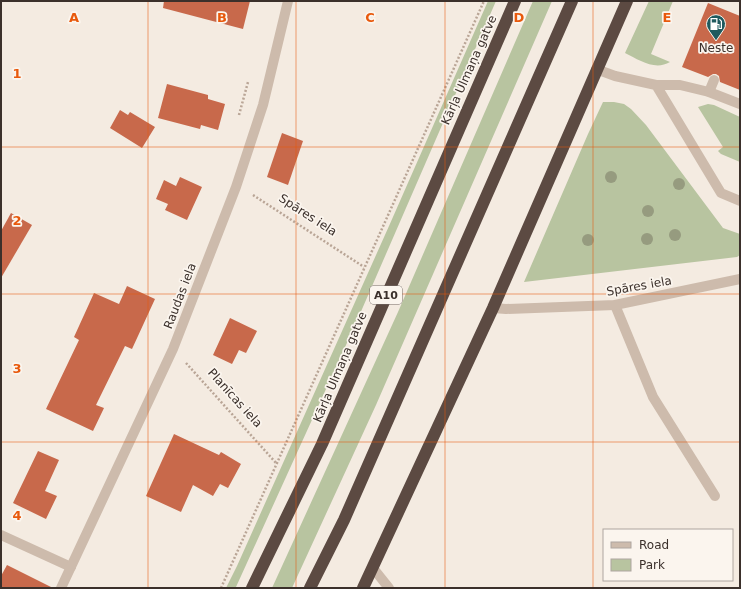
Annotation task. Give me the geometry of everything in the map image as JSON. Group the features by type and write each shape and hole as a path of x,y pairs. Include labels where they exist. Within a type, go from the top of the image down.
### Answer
{"highway":[{"name":"Kārļa Ulmaņa gatve","path":"252,588 322,444 515,1"},
{"path":"310,588 344,520 572,1"},
{"path":"363,588 493,308 596,69 627,1"}],"street":[{"name":"Raudas iela","path":"61,588 173,349 236,187 263,105 288,1"},
{"path":"596,69 615,76 656,85 680,84 709,92 740,104"},
{"path":"709,92 714,80"},
{"path":"656,85 721,193 740,201"},
{"name":"Spāres iela","path":"493,308 506,309 615,305 740,279"},
{"path":"615,305 653,397 715,496"},
{"path":"1,535 71,567"},
{"path":"373,568 389,588"}],"path":[{"path":"221,588 484,1"},
{"path":"238,119 248,82"},
{"name":"Spāres iela","path":"236,187 246,191 364,267"},
{"name":"Planīcas iela","path":"173,349 277,464"}],"green space":[{"path":"488,1 496,1 356,323 236,587 226,588 389,226"},
{"path":"533,1 552,1 376,405 292,588 272,588 398,312"},
{"path":"649,1 673,1 651,54 670,62 659,65 647,64 625,53"},
{"path":"603,102 624,104 631,109 646,125 723,228 740,234 740,255 737,257 524,282"},
{"path":"708,104 714,105 740,117 740,162 721,154 718,151 723,147 698,107"}],"building":[{"path":"164,1 250,1 243,29 163,8"},
{"name":"Neste","path":"708,3 740,16 740,90 720,82 719,76 716,74 708,77 682,67"},
{"path":"167,84 208,95 208,99 225,104 218,130 201,125 200,129 158,118"},
{"path":"120,110 128,115 130,112 155,127 142,148 110,128"},
{"path":"282,133 303,141 288,185 267,177"},
{"path":"180,177 202,187 187,220 165,210 168,204 156,199 164,180 176,186"},
{"path":"11,213 32,225 1,278 1,231"},
{"path":"127,286 155,299 132,349 125,346 96,405 104,408 93,431 46,409 79,340 74,337 94,293 119,304"},
{"path":"230,318 257,331 246,353 239,350 232,364 213,355"},
{"path":"174,434 219,455 221,452 241,464 228,488 220,484 213,496 193,485 181,512 146,496"},
{"path":"38,451 59,460 45,491 57,496 46,519 13,503"},
{"path":"7,565 53,588 1,588 1,576"}],"place":[{"name":"Neste","path":"716,41"}]}
